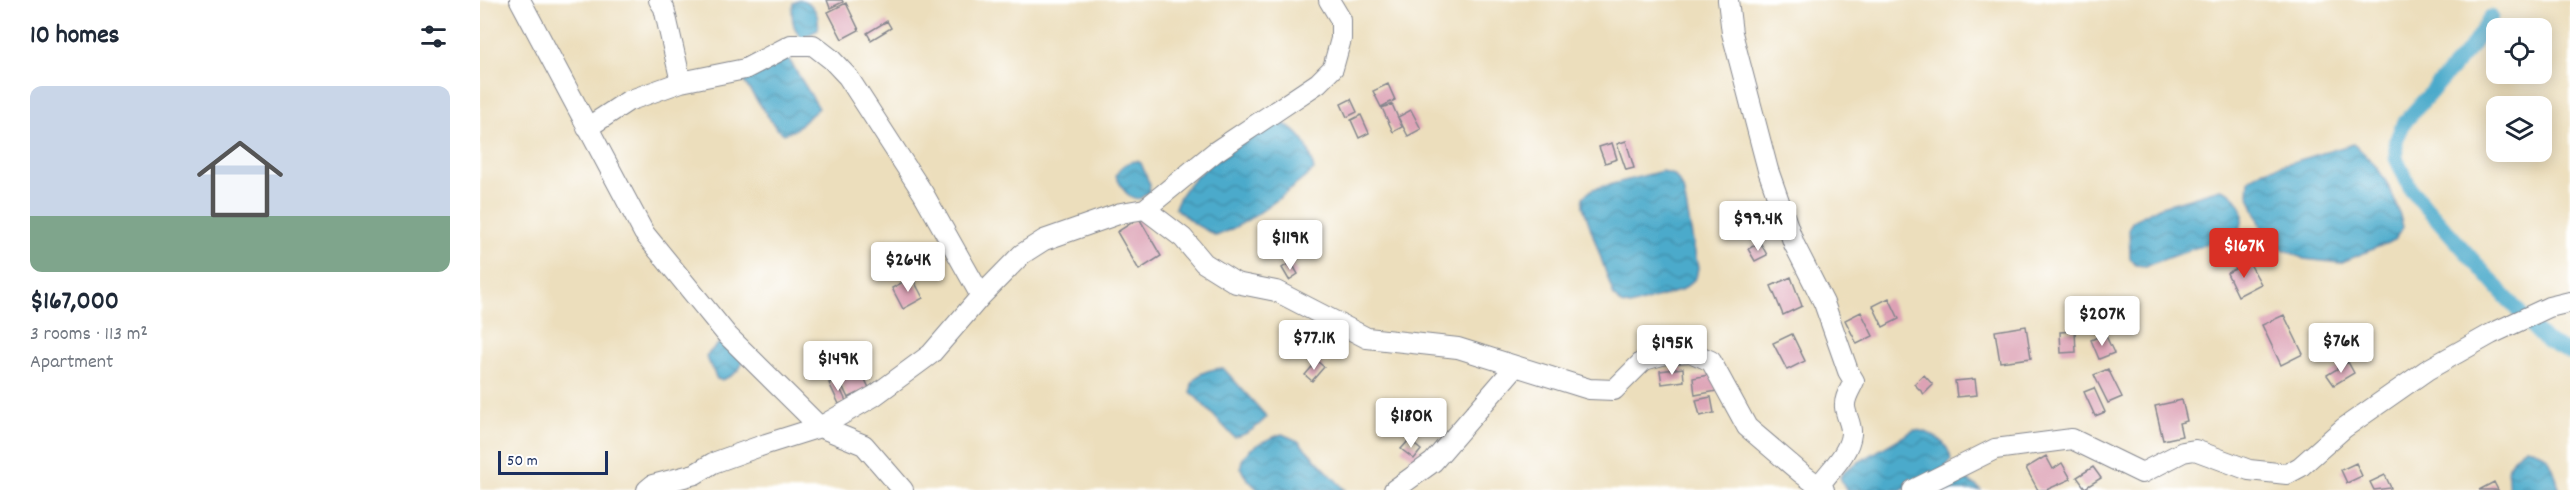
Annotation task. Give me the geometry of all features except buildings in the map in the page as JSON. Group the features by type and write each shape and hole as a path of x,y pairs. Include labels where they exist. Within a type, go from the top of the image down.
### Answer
{"street":[{"path":"520,0 644,233 728,336 820,427 864,445 903,490"},
{"path":"659,0 664,8 681,82"},
{"path":"647,490 653,485 691,483 745,452 820,427 874,396 931,354 981,296 1022,254 1044,240 1121,213 1145,209 1215,152 1318,83 1333,68 1341,39 1341,20 1329,0"},
{"path":"1145,209 1183,238 1204,263 1236,283 1276,291 1367,338 1458,348 1588,389 1614,390 1644,360 1666,354 1690,352 1711,361 1747,427 1822,488 1846,449 1851,436 1851,423 1845,407 1847,394 1854,381 1848,371 1824,303 1794,244 1768,170 1732,33 1728,0"},
{"path":"587,128 628,101 681,82 745,69 791,45 813,45 831,59 848,77 923,193 981,296"},
{"path":"1912,490 1995,449 2072,440 2142,472 2183,453 2195,450 2249,470 2287,474 2300,467 2344,428 2427,370 2465,347 2513,324 2549,307 2570,302"},
{"path":"1394,490 1433,462 1515,367"}],"water":[{"path":"799,0 812,6 818,20 818,30 802,38 794,26 792,17 793,3"},
{"path":"788,58 819,108 794,130 784,134 776,128 742,79"},
{"path":"1278,120 1303,140 1314,170 1255,216 1216,236 1193,223 1175,208 1181,195 1204,170"},
{"path":"2353,144 2372,161 2391,191 2403,227 2395,240 2340,263 2304,259 2277,246 2262,228 2248,194 2249,180 2262,171"},
{"path":"1137,161 1141,163 1150,185 1149,192 1139,199 1131,197 1122,188 1116,176 1124,165"},
{"path":"1662,171 1674,175 1683,188 1698,268 1696,278 1682,290 1630,306 1621,304 1614,296 1583,206 1583,197 1593,189"},
{"path":"2220,189 2233,195 2241,207 2243,220 2236,233 2146,266 2135,265 2130,258 2129,227 2133,221 2159,207"},
{"path":"725,342 743,361 735,373 721,380 717,379 706,356 718,344"},
{"path":"1223,368 1267,417 1248,432 1234,437 1191,392 1193,381 1201,374"},
{"path":"1914,430 1933,435 1943,443 1951,460 1946,467 1900,490 1846,490 1840,477 1845,470"},
{"path":"1282,434 1298,441 1345,490 1258,490 1243,473 1242,460 1257,445"},
{"path":"2526,448 2547,457 2560,490 2509,490 2509,465 2515,456"},
{"path":"1954,478 1969,481 1981,490 1931,490"}],"waterway":[{"path":"2491,17 2472,46 2403,124 2396,141 2396,158 2411,190 2535,330 2546,341 2570,353"}]}
